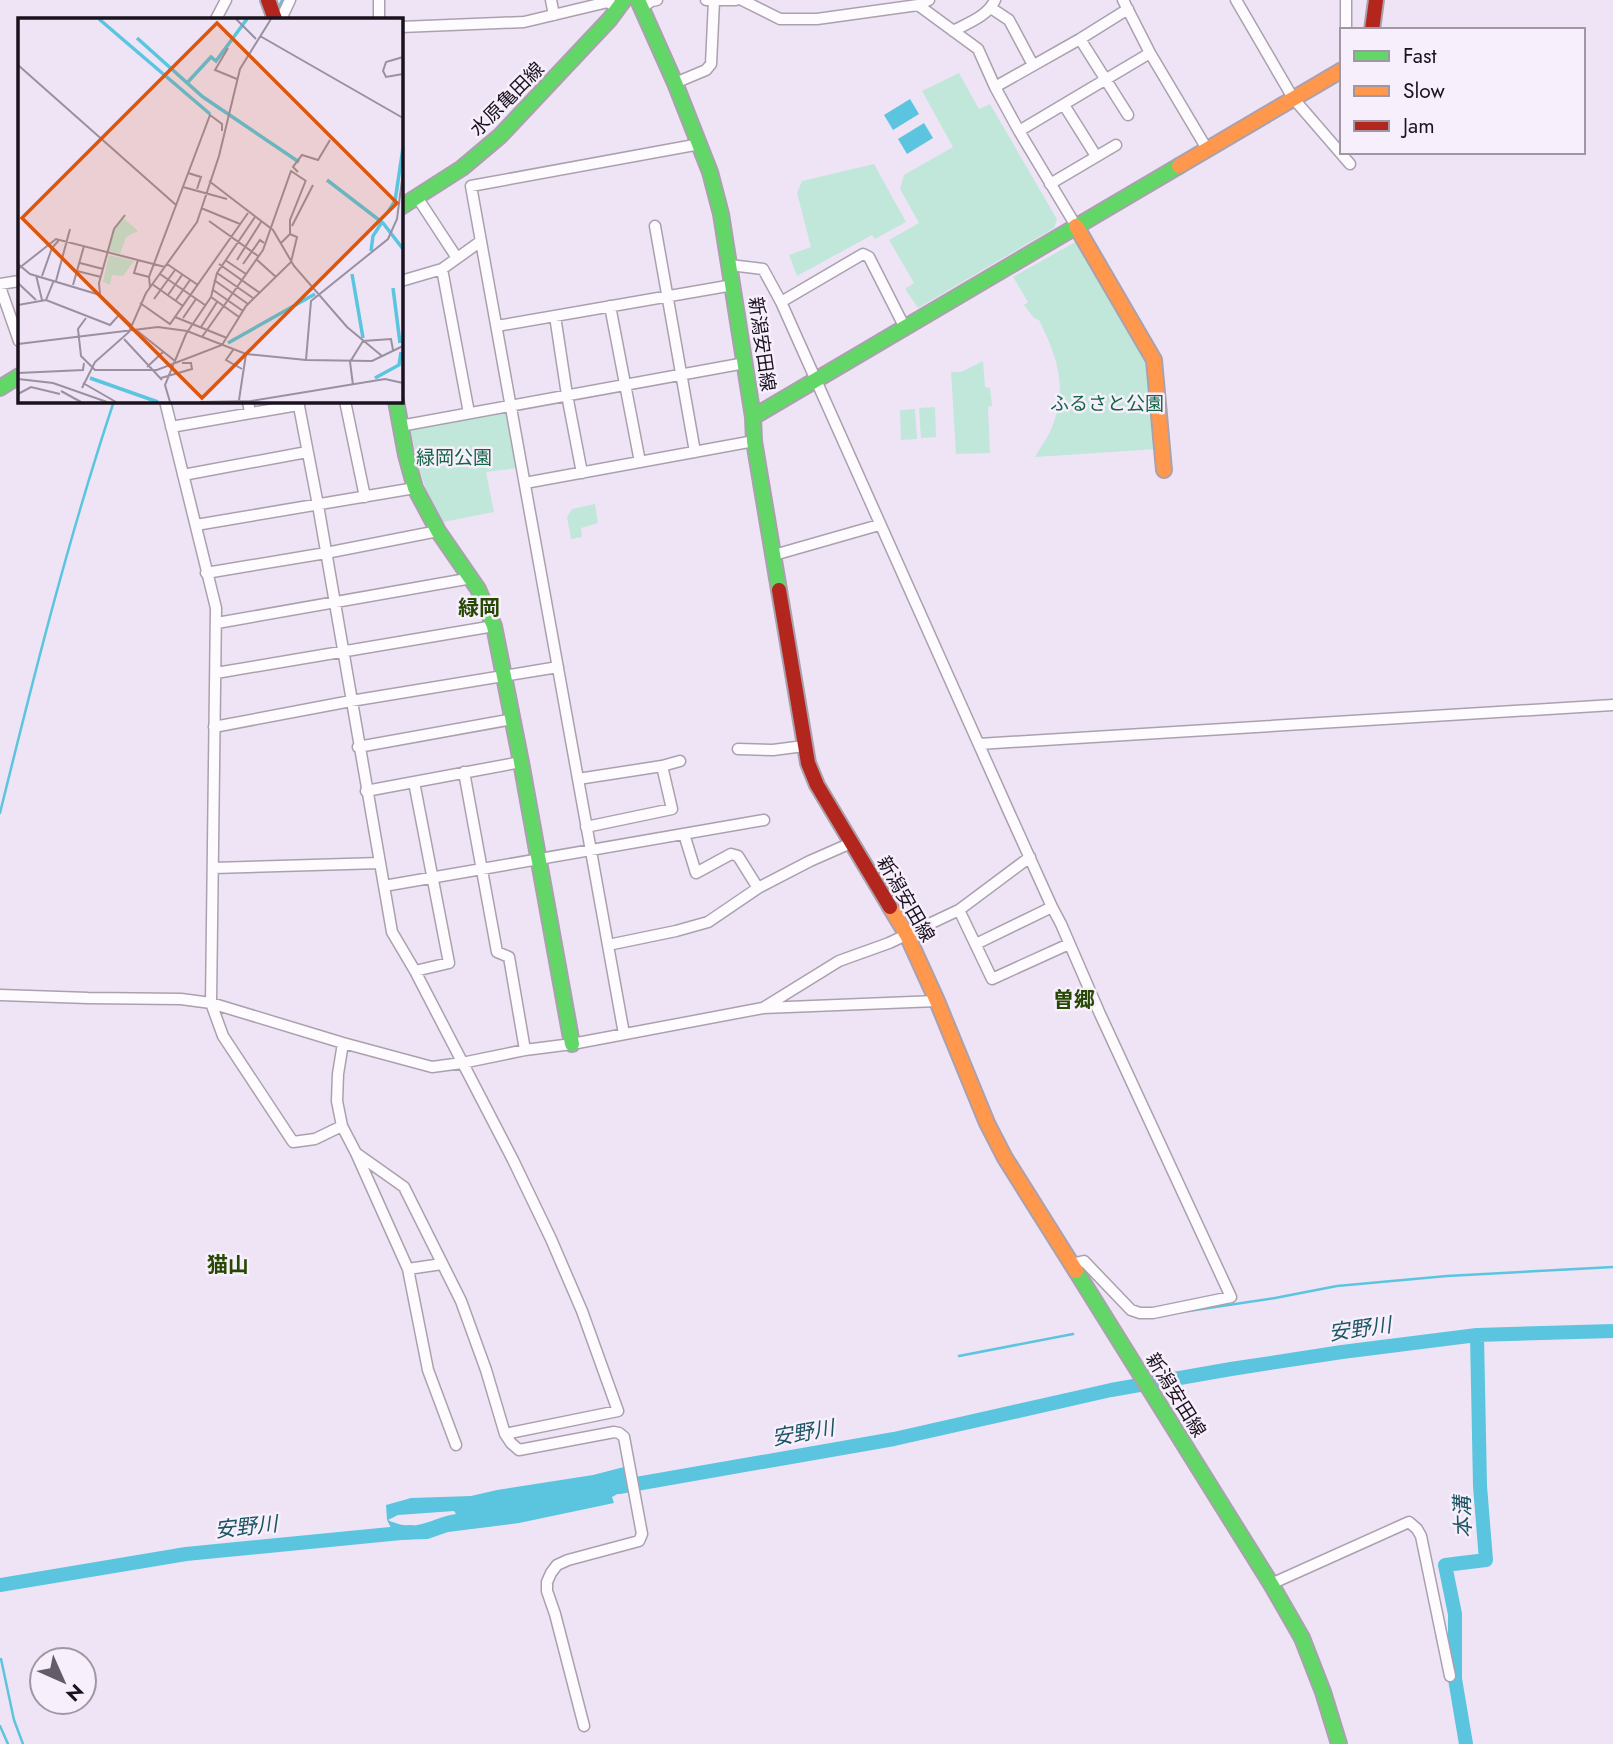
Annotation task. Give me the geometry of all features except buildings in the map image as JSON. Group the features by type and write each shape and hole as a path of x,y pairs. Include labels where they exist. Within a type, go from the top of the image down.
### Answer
{"main road":[{"path":"1372,28 1376,0"},
{"name":"水原亀田線","path":"402,205 461,168 500,136 564,69 620,4"},
{"name":"新潟安田線","path":"640,4 700,144 721,214 753,417 754,441 808,764 817,785 906,935 937,1001 987,1123 1005,1158 1303,1638 1339,1744"},
{"path":"753,417 1340,71"},
{"path":"1076,226 1153,360 1164,470"},
{"path":"0,388 18,377"},
{"path":"396,402 415,488 438,531 472,578 494,626 522,762 572,1044"}],"street":[{"path":"217,18 226,0"},
{"path":"273,11 290,0"},
{"path":"379,0 379,18"},
{"path":"551,0 554,15"},
{"path":"640,4 657,0"},
{"path":"706,0 736,0"},
{"path":"742,0 780,19 817,19 918,5 929,0"},
{"path":"1236,0 1293,98 1340,152"},
{"path":"1346,0 1346,28"},
{"path":"675,82 706,70 710,64 714,1"},
{"path":"402,27 524,22 608,2 620,4"},
{"path":"953,31 979,17 993,4 1009,20 1033,65"},
{"path":"995,87 1080,39 1125,4 1150,53 1207,149"},
{"path":"918,5 978,49 995,87 1076,226"},
{"path":"1080,39 1128,115"},
{"path":"1020,131 1150,53"},
{"path":"1064,105 1096,156"},
{"path":"624,1034 471,186 700,144"},
{"path":"1050,184 1116,145"},
{"path":"1341,154 1350,164"},
{"path":"417,197 457,258"},
{"path":"655,226 695,452"},
{"path":"402,281 442,269 481,241"},
{"path":"781,302 863,254 869,257 905,328"},
{"path":"730,265 763,269 781,302 879,525 1231,1297 1153,1313 1140,1313 1131,1310 1084,1261 1071,1264"},
{"path":"442,269 469,414"},
{"path":"18,281 0,286 18,338"},
{"path":"497,326 733,285"},
{"path":"610,306 640,462"},
{"path":"555,316 582,473"},
{"path":"400,426 745,363"},
{"path":"165,402 216,608 211,1003 223,1036 293,1142 315,1139 342,1126"},
{"path":"248,402 250,413"},
{"path":"345,402 365,497"},
{"path":"171,427 298,403 392,932 513,1160 551,1239 582,1311 618,1410 505,1434"},
{"path":"525,483 754,441"},
{"path":"183,475 307,452"},
{"path":"196,525 415,488"},
{"path":"774,555 879,525"},
{"path":"206,573 438,531"},
{"path":"217,622 472,578"},
{"path":"216,673 494,626"},
{"path":"214,727 558,667"},
{"path":"979,744 1613,705"},
{"path":"358,747 513,719"},
{"path":"738,749 773,750 804,746"},
{"path":"578,779 680,761"},
{"path":"366,791 522,762"},
{"path":"586,827 672,809 662,766"},
{"path":"464,772 496,952 509,957 525,1050"},
{"path":"414,782 449,963 415,971"},
{"path":"384,886 764,820"},
{"path":"684,834 696,873 731,854 738,856 758,887"},
{"path":"608,945 708,922 758,887 851,843"},
{"path":"763,1008 839,961 889,943 959,910 1030,857"},
{"path":"213,868 380,863"},
{"path":"976,944 1052,907"},
{"path":"959,910 992,979 1069,944"},
{"path":"0,995 181,999 211,1003 432,1067 763,1008 937,1001"},
{"path":"342,1043 337,1101 342,1126 408,1269 428,1370 456,1445"},
{"path":"356,1153 404,1187 461,1301 505,1434 511,1443 519,1450 614,1432 624,1437 642,1534 639,1541 568,1560 557,1565 547,1582 547,1591 584,1726"},
{"path":"408,1269 442,1264"},
{"path":"1271,1584 1409,1522 1417,1528 1421,1536 1450,1676"}],"green space":[{"path":"959,73 979,109 990,104 1057,219 1054,228 918,308 905,289 914,283 889,240 919,223 900,189 904,175 953,147 922,91"},
{"path":"874,164 906,222 875,239 872,235 797,276 789,255 811,247 797,193 802,181"},
{"name":"ふるさと公園","path":"1077,241 1151,363 1157,449 1035,457 1057,412 1060,385 1051,347 1039,320 1034,318 1024,305 1028,302 1013,277"},
{"path":"983,361 985,387 990,388 992,406 988,407 990,453 956,454 951,372 961,372"},
{"path":"935,407 936,437 921,438 919,408"},
{"path":"915,409 917,439 901,440 900,410"},
{"name":"緑岡公園","path":"505,411 517,468 486,472 494,512 443,522 426,489 410,428"},
{"path":"595,504 598,523 581,528 582,537 571,539 567,517 572,509"}],"water":[{"path":"910,99 919,114 893,130 884,115"},
{"path":"924,123 933,138 907,154 898,139"},
{"path":"624,1467 626,1485 612,1497 614,1503 519,1523 448,1532 428,1539 397,1540 387,1520 386,1505 411,1498 471,1496","holes":["454,1511 456,1514 407,1526 388,1520 398,1515"]}],"waterway":[{"path":"280,5 282,0"},
{"path":"0,813 67,554 114,402"},
{"path":"1182,1312 1337,1286 1447,1276 1613,1267"},
{"name":"安野川","path":"619,1487 894,1439 1111,1390 1231,1369 1477,1335 1613,1331"},
{"path":"959,1356 1073,1334"},
{"name":"本溝","path":"1466,1744 1455,1679 1455,1614 1445,1565 1486,1560 1480,1486 1477,1335"},
{"name":"安野川","path":"0,1585 186,1554 411,1532"},
{"path":"1,1659 14,1720 23,1744"},
{"path":"0,1726 8,1744"}],"traffic: fast":[{"path":"402,206 462,168 500,136 610,19 624,0"},
{"path":"638,0 710,172 721,214 779,590"},
{"path":"753,417 1179,166"},
{"path":"0,388 18,377"},
{"path":"396,402 415,488 438,531 478,589 494,626 572,1044"},
{"path":"1076,1271 1302,1638 1339,1744"}],"traffic: slow":[{"path":"1179,166 1340,71"},
{"path":"1076,226 1154,360 1164,470"},
{"path":"890,907 907,935 937,1001 987,1123 1005,1158 1076,1271"}],"traffic: jam":[{"path":"268,0 275,18"},
{"path":"1372,28 1376,0"},
{"path":"779,590 808,763 817,785 890,907"}],"district":[{"name":"緑岡","path":"479,608"},
{"name":"曽郷","path":"1074,1000"},
{"name":"猫山","path":"228,1265"}]}
